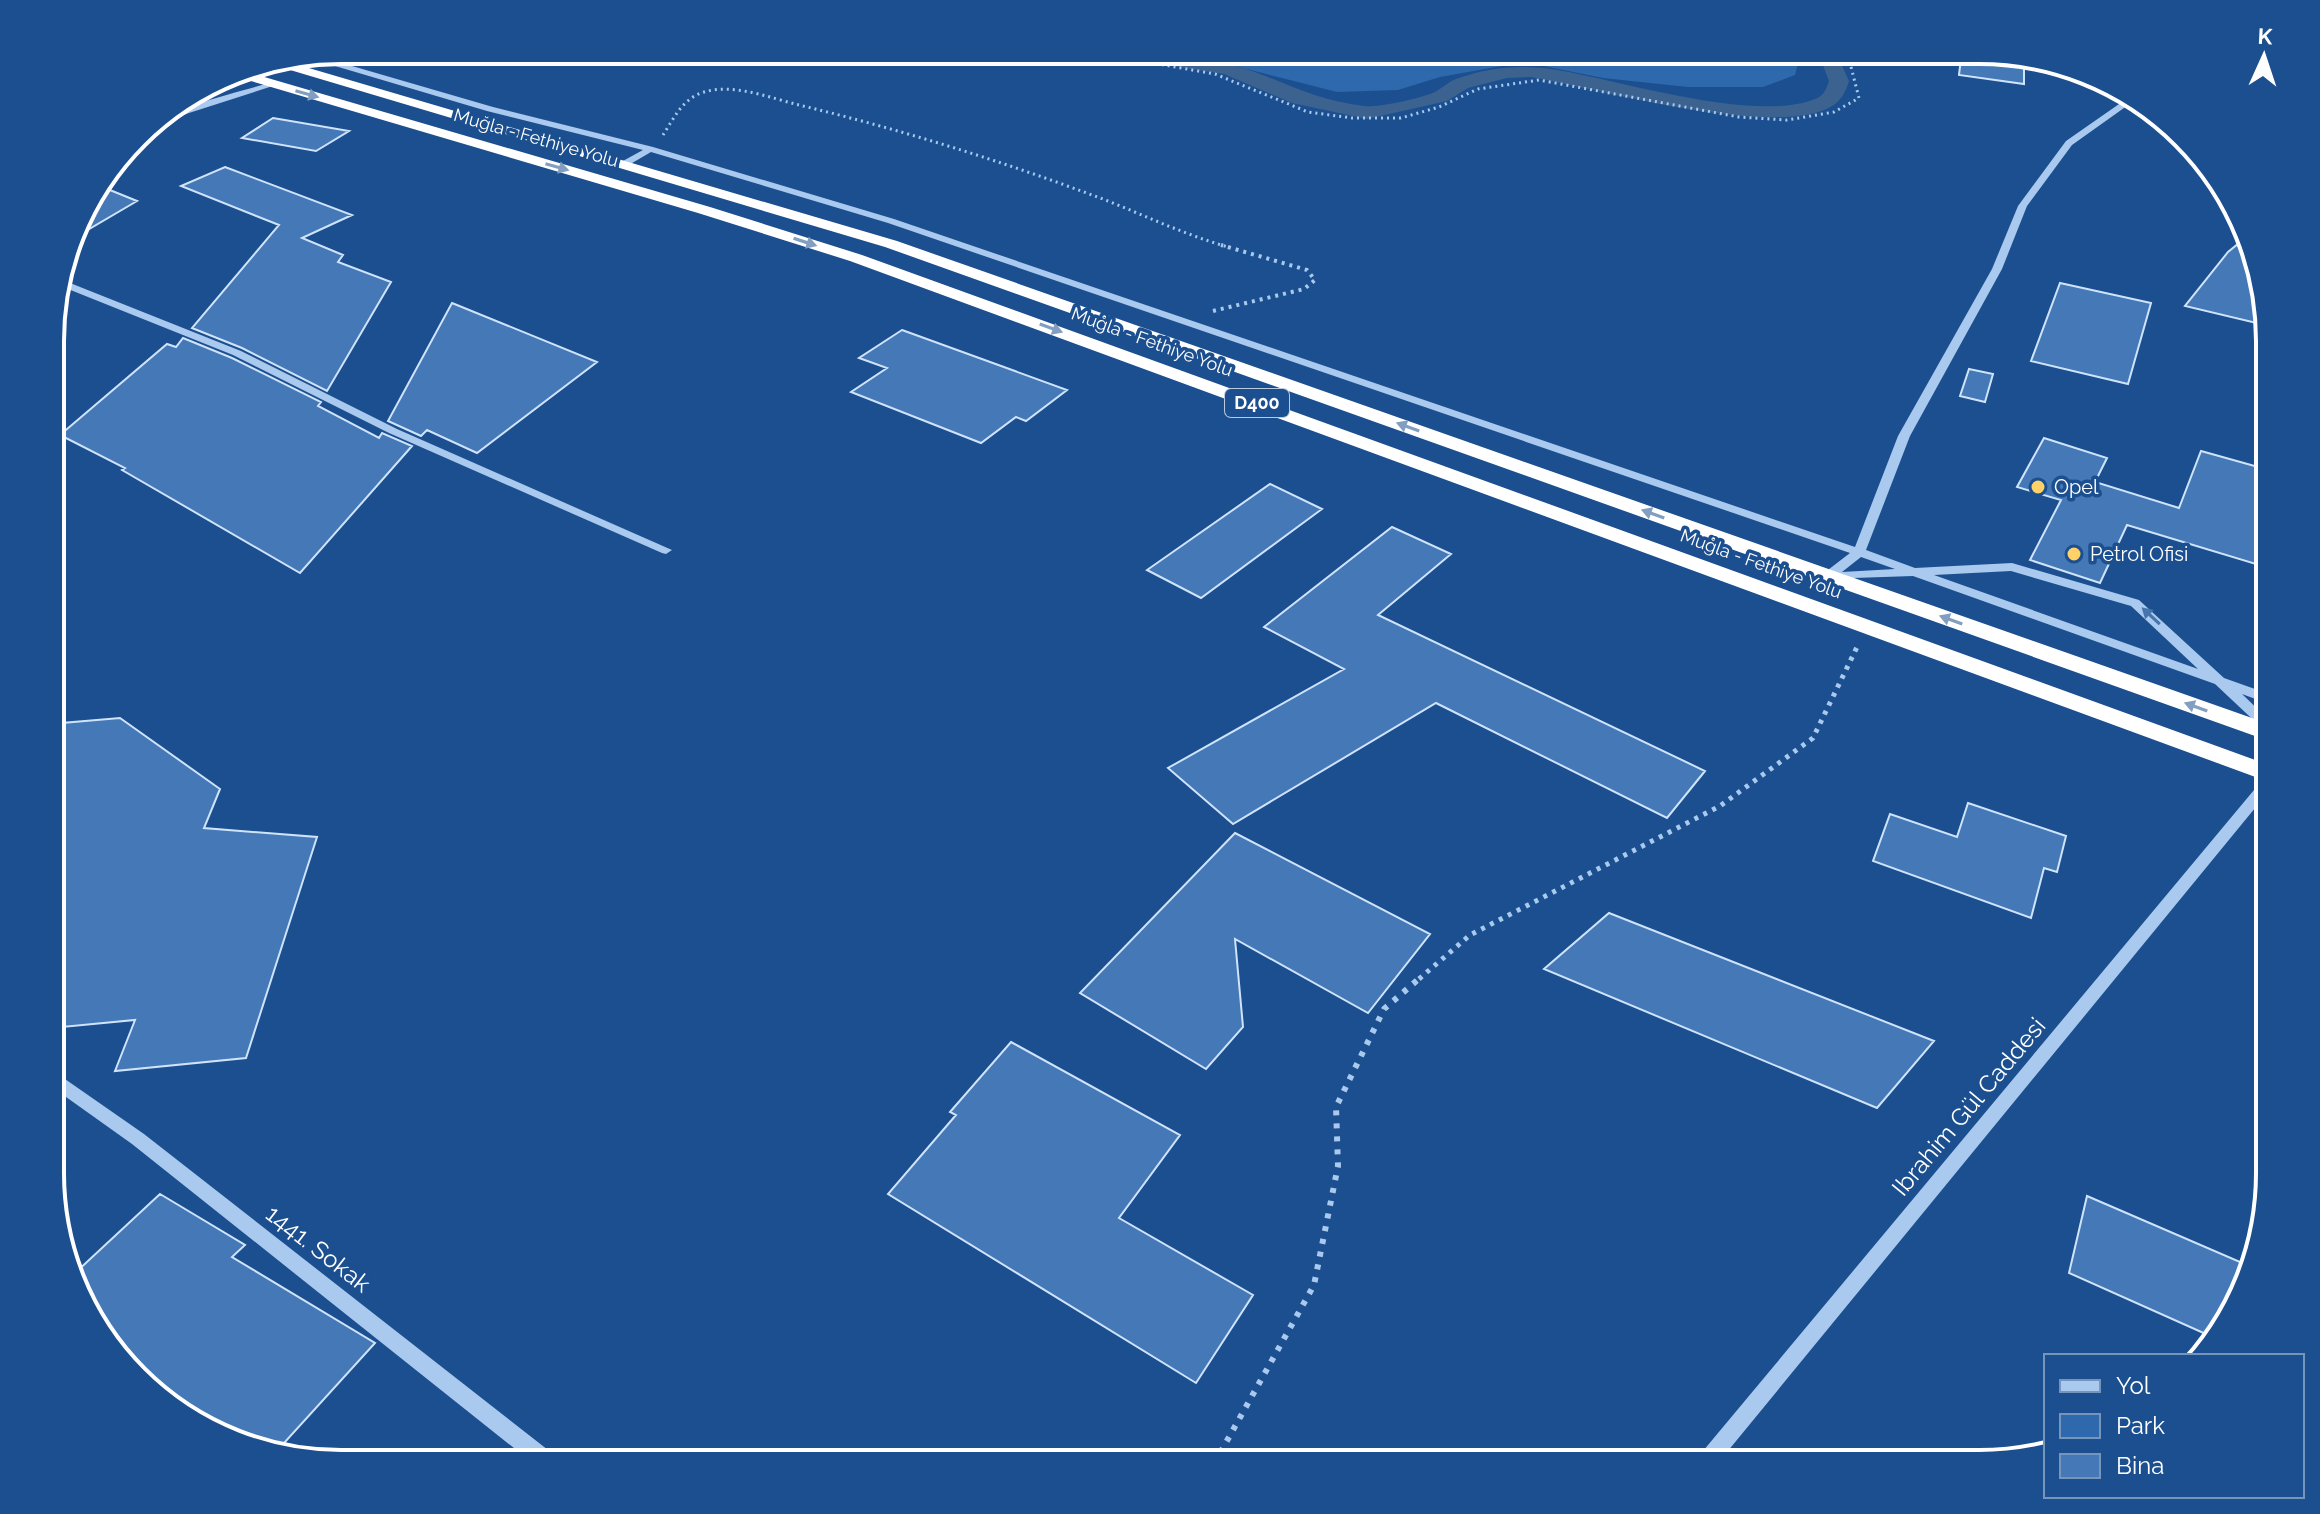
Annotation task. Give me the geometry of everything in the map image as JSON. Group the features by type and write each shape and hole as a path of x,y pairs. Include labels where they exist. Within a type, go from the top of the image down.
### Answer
{"highway":[{"name":"Muğla - Fethiye Yolu","path":"293,68 891,244 2255,728"},
{"name":"Muğla - Fethiye Yolu","path":"255,78 704,210 856,258 2255,769"}],"street":[{"path":"348,64 490,109 650,149 891,221 1859,552 2255,694"},
{"path":"329,65 336,80"},
{"path":"189,110 275,84"},
{"path":"1828,576 1859,552 1904,436 1997,269 2023,206 2069,143 2123,105"},
{"path":"624,164 650,149"},
{"path":"69,286 237,353 393,431 666,550"},
{"path":"1828,576 2012,567 2135,603 2255,714"},
{"name":"Ibrahim Gül Caddesi","path":"1717,1449 2255,799"},
{"name":"1441. Sokak","path":"64,1086 138,1139 532,1450"}],"path":[{"path":"1158,64 1215,74 1308,112 1352,118 1401,118 1439,107 1478,89 1509,82 1539,80 1739,117 1787,120 1834,112 1859,98 1850,64"},
{"path":"650,149 659,142 683,104 703,92 732,89 844,116 944,146 1107,201 1191,236 1307,270 1315,280 1304,289 1264,300 1168,317"},
{"path":"1222,1449 1314,1285 1338,1166 1336,1107 1384,1009 1470,935 1720,806 1813,738 1867,626"}],"green space":[{"path":"1231,64 1513,64 1440,77 1398,90 1337,92"},
{"path":"1534,64 1798,64 1795,75 1763,87 1688,87 1603,78"}],"building":[{"path":"1960,64 2015,66 2024,68 2024,84 1959,75"},
{"path":"273,118 349,131 316,151 242,138"},
{"path":"225,167 352,215 302,238 343,255 338,262 391,282 327,391 242,348 192,328 279,225 181,186"},
{"path":"109,190 137,201 88,230"},
{"path":"2238,244 2251,287 2255,323 2185,306"},
{"path":"2060,283 2151,303 2128,384 2031,361"},
{"path":"452,303 597,362 477,453 427,430 421,436 388,421"},
{"path":"902,330 1067,390 1026,421 1016,417 981,443 851,392 887,368 859,358"},
{"path":"183,338 232,358 321,402 318,406 379,438 382,433 412,446 300,573 122,470 125,468 64,437 64,432 167,344 176,347"},
{"path":"1969,369 1993,374 1985,402 1960,396"},
{"path":"2044,438 2107,458 2095,482 2179,508 2201,451 2255,466 2255,564 2127,525 2100,583 2030,560 2061,500 2017,487"},
{"path":"1270,484 1322,509 1201,598 1147,570"},
{"path":"1392,527 1451,554 1378,615 1705,771 1667,818 1436,703 1233,824 1168,768 1344,669 1264,627"},
{"path":"120,718 220,789 204,828 317,837 246,1058 115,1071 135,1020 64,1027 64,723"},
{"path":"1968,803 2066,836 2057,872 2044,868 2031,918 1873,861 1890,814 1957,837"},
{"path":"1235,833 1430,934 1368,1013 1235,939 1243,1027 1206,1069 1080,993"},
{"path":"1609,913 1934,1041 1877,1108 1544,969"},
{"path":"1011,1042 1180,1135 1119,1218 1253,1295 1196,1383 888,1194 956,1115 950,1112"},
{"path":"160,1194 245,1245 232,1257 375,1343 283,1444 219,1421 187,1403 158,1381 121,1342 81,1268"},
{"path":"2087,1196 2241,1262 2227,1295 2204,1333 2069,1273"}],"waterway":[{"path":"1196,64 1228,69 1299,99 1367,113 1440,97 1461,84 1507,72 1530,71 1678,101 1758,111 1793,110 1821,104 1835,92 1839,81 1832,64"}],"place":[{"name":"Opel","path":"2038,487"},
{"name":"Petrol Ofisi","path":"2074,554"}]}
